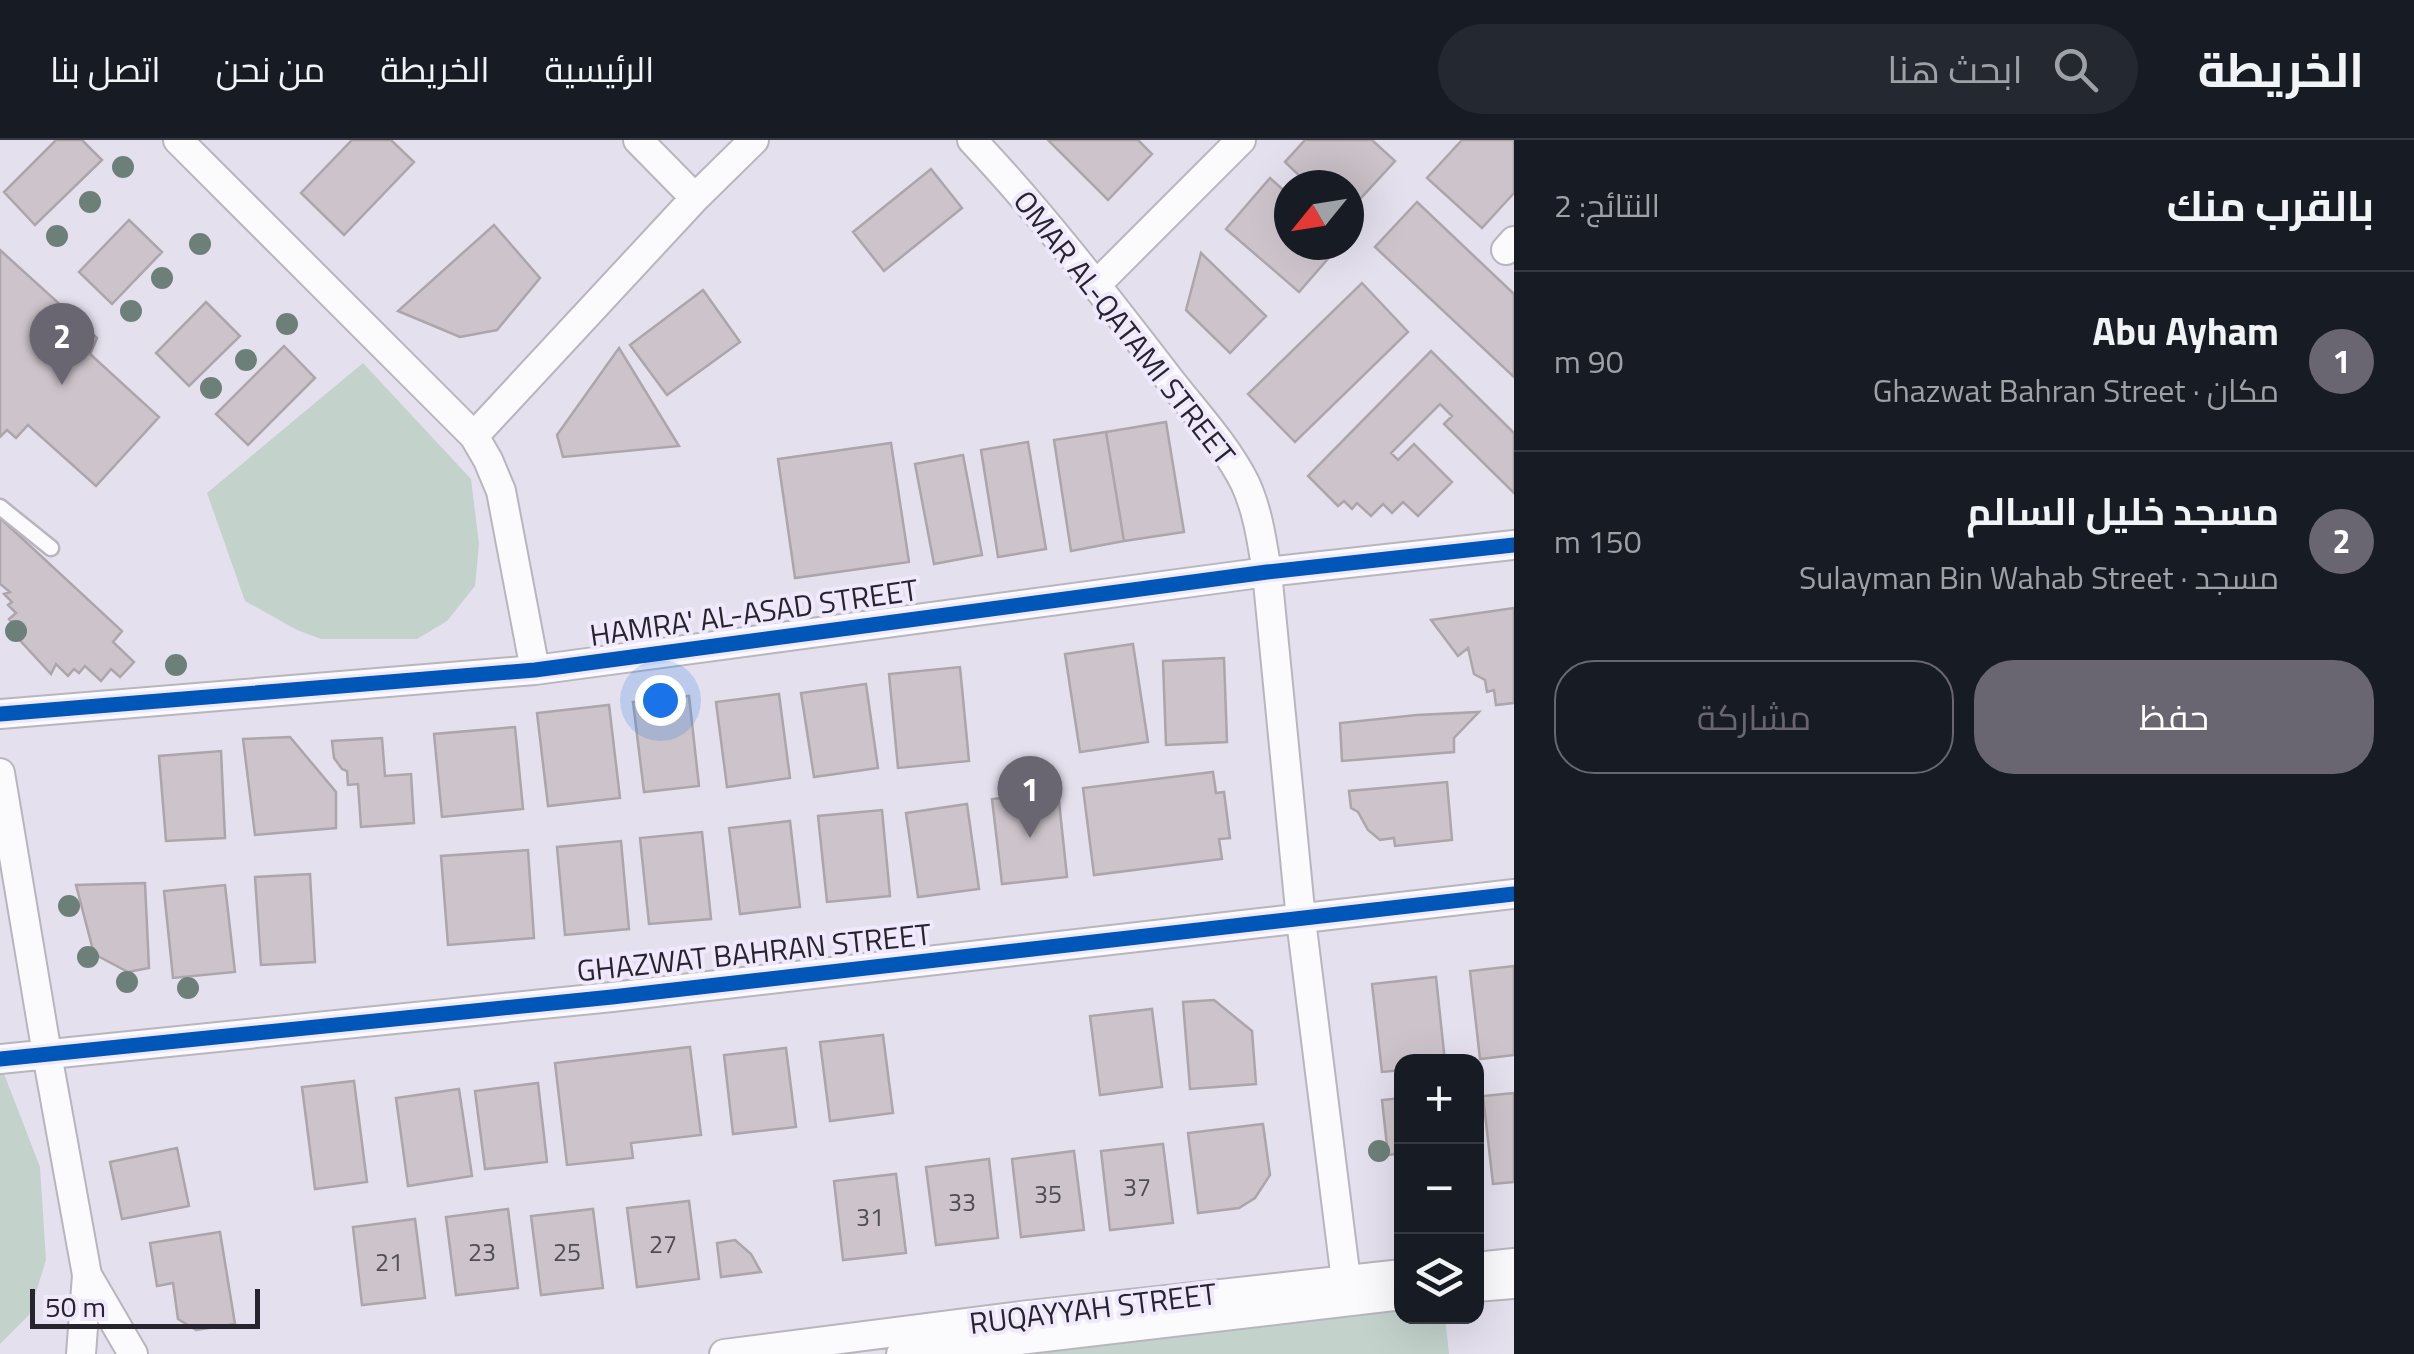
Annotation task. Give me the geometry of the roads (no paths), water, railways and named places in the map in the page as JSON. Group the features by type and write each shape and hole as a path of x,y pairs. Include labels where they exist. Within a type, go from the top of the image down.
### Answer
{"street":[{"path":"178,140 474,436 501,492 535,670"},
{"path":"638,140 694,198"},
{"path":"474,436 694,198 754,140"},
{"path":"1096,284 1241,140"},
{"name":"OMAR AL-QATAMI STREET","path":"982,143 1220,445 1244,481 1260,530 1301,920 1346,1290"},
{"name":"HAMRA' AL-ASAD STREET","path":"0,714 535,670 1267,572 1514,546"},
{"path":"0,773 87,1274 82,1354"},
{"name":"GHAZWAT BAHRAN STREET","path":"0,1059 612,997 1514,894"},
{"path":"1484,1266 1514,1263"},
{"path":"87,1274 133,1354"},
{"name":"RUQAYYAH STREET","path":"901,1354 1346,1290 1394,1276"},
{"path":"1484,1286 1514,1284"},
{"name":"RUQAYYAH STREET","path":"724,1354 1001,1318 1346,1290 1394,1294"}],"lane":[{"path":"0,508 51,548"}],"place":[{"name":"مسجد خليل السالم","path":"62,385"},
{"name":"Abu Ayham","path":"1030,838"}]}
